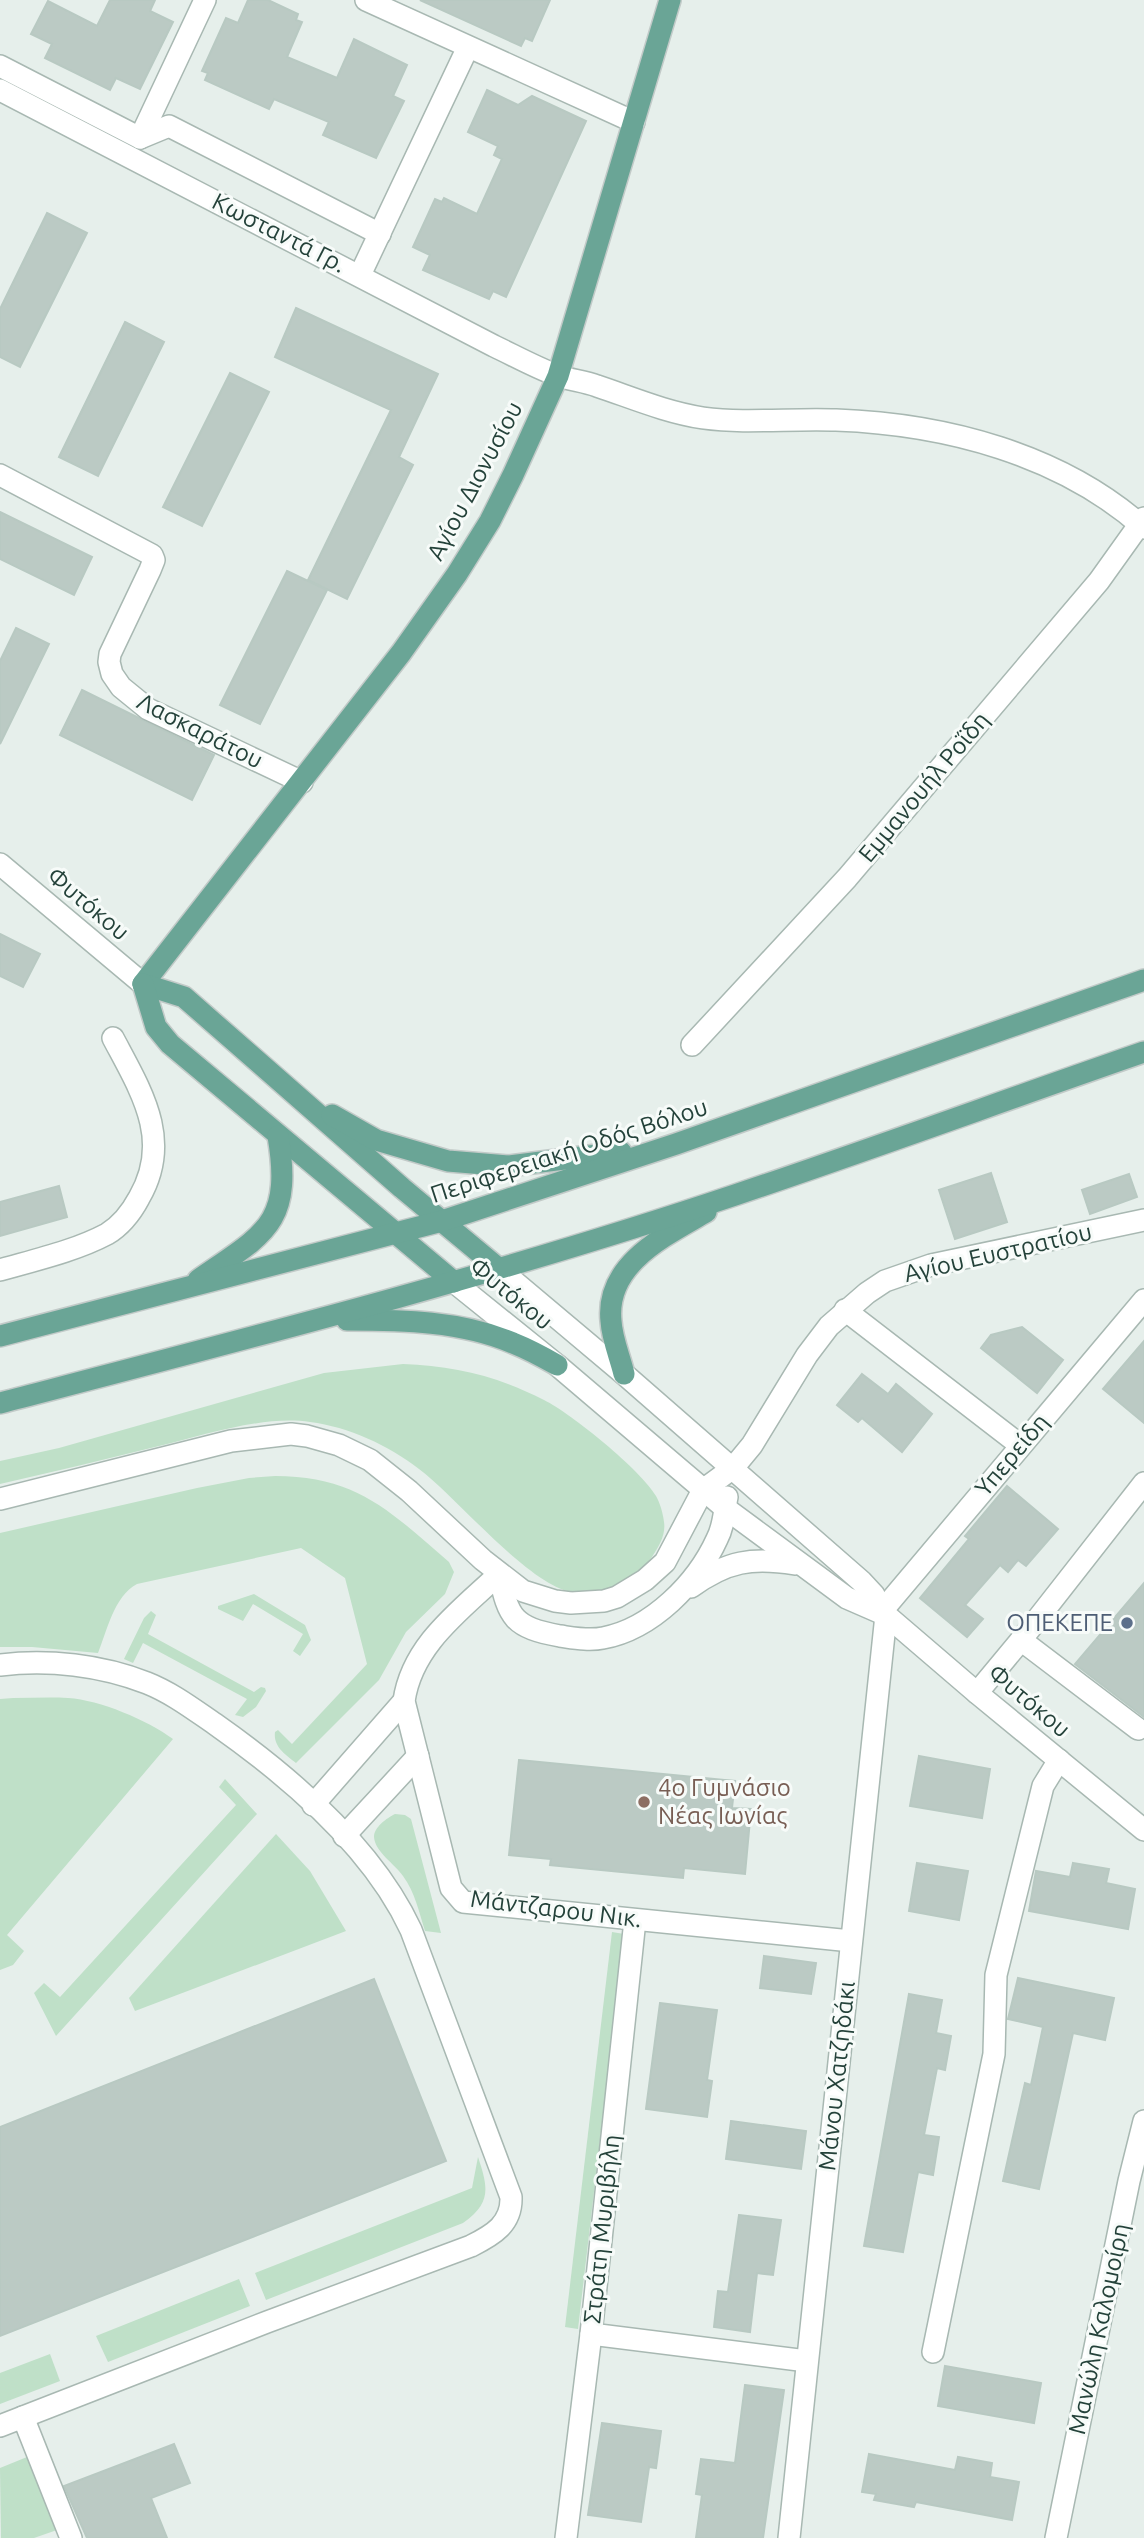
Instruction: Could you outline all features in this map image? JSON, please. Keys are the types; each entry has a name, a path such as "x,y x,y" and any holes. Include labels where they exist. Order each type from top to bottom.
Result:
{"main road":[{"name":"Αγίου Διονυσίου","path":"143,984 302,782 457,574 490,521 558,376 670,0"},
{"name":"Περιφερειακή Οδός Βόλου","path":"0,1336 442,1221 676,1144 1144,980"},
{"name":"Φυτόκου","path":"143,984 184,997 498,1268"},
{"name":"Φυτόκου","path":"143,984 156,1027 170,1044 454,1282"},
{"path":"0,1403 320,1320 454,1282 733,1196 1144,1052"},
{"path":"269,1072 321,1109 376,1140 449,1161 508,1166 676,1144"},
{"path":"187,1288 260,1237 274,1220 281,1200 283,1179 278,1136"},
{"path":"624,1374 611,1322 611,1309 620,1280 640,1254 650,1246 733,1196"},
{"path":"320,1320 411,1321 467,1329 512,1342 557,1365"}],"street":[{"path":"140,138 205,0"},
{"path":"366,0 406,8 468,47 634,122"},
{"path":"360,275 468,47"},
{"path":"0,66 140,138 169,126 380,234"},
{"name":"Κωσταντά Γρ.","path":"0,90 494,346 558,376 598,386 657,408 708,419 836,420 918,427 952,434 993,446 1064,475 1107,499 1143,524"},
{"name":"Λασκαράτου","path":"0,475 152,555 154,561 110,654 109,662 113,674 130,696 160,715 302,782"},
{"name":"Εμμανουήλ Ροΐδη","path":"692,1045 847,878 1143,524"},
{"name":"Φυτόκου","path":"0,864 143,984"},
{"path":"0,1270 67,1250 107,1233 124,1222 149,1181 154,1154 152,1118 113,1038"},
{"name":"Αγίου Ευστρατίου","path":"733,1468 752,1445 807,1355 845,1310 885,1281 930,1265 1144,1220"},
{"name":"Φυτόκου","path":"498,1268 861,1581 874,1595 884,1613"},
{"name":"Φυτόκου","path":"454,1282 557,1365 725,1508 848,1598 884,1613 1144,1830"},
{"name":"Υπερείδη","path":"884,1613 1020,1445 1144,1300"},
{"path":"845,1310 1020,1445"},
{"path":"0,1499 231,1441 261,1436 299,1435 339,1445 370,1460 409,1491 499,1574 523,1591 555,1601 588,1603 618,1597 645,1580 665,1562 703,1490 733,1468"},
{"path":"672,1601 712,1550 722,1528 733,1468"},
{"path":"977,1693 1144,1483"},
{"path":"499,1574 506,1607 515,1620 536,1630 576,1639 601,1639 619,1634 653,1615 708,1576 738,1562 762,1559 800,1564"},
{"path":"313,1805 404,1701 412,1671 426,1646 499,1574"},
{"name":"Μάνου Χατζηδάκι","path":"789,2538 884,1613"},
{"path":"1021,1640 1138,1729"},
{"path":"0,1665 42,1663 82,1667 147,1683 178,1699 243,1743 344,1836 394,1896 411,1930 511,2197 509,2218 492,2234 471,2246 0,2426"},
{"name":"Μάντζαρου Νικ.","path":"404,1701 451,1888 463,1902 851,1941"},
{"path":"344,1836 418,1756"},
{"path":"933,2352 994,2054 996,1975 1043,1786 1059,1760"},
{"name":"Στράτη Μυριβήλη","path":"566,2538 591,2334 635,1920"},
{"name":"Μανώλη Καλομοίρη","path":"1056,2538 1129,2181 1144,2121"},
{"path":"591,2334 807,2361"},
{"path":"23,2417 71,2538"}],"green space":[{"path":"403,1364 458,1370 510,1385 544,1400 588,1430 636,1472 657,1499 663,1515 664,1531 652,1557 635,1574 606,1589 578,1593 558,1587 538,1576 517,1559 407,1460 353,1433 310,1422 273,1421 234,1427 0,1484 0,1461 59,1448 324,1373"},
{"path":"275,1476 329,1482 371,1500 409,1527 449,1562 454,1572 445,1594 406,1632 379,1680 296,1763 278,1746 275,1732 278,1730 292,1744 367,1664 345,1578 301,1548 137,1584 117,1605 98,1653 0,1647 0,1533 197,1488"},
{"path":"254,1594 305,1625 311,1640 300,1656 293,1651 303,1634 253,1604 243,1621 218,1609 218,1606"},
{"path":"151,1611 156,1615 148,1634 254,1692 261,1687 265,1688 266,1691 256,1707 243,1717 235,1715 247,1699 143,1643 133,1663 124,1659 144,1618"},
{"path":"68,1698 94,1703 137,1718 173,1739 7,1935 24,1951 13,1965 0,1970 0,1699"},
{"path":"225,1779 257,1814 56,2036 34,1993 44,1983 60,1997 236,1805 219,1787"},
{"path":"395,1814 411,1819 441,1933 425,1931 411,1889 375,1842 376,1830"},
{"path":"276,1834 310,1871 346,1931 135,2011 129,1998"},
{"path":"612,1932 624,1934 578,2329 565,2327"},
{"path":"478,2157 484,2177 485,2194 479,2208 463,2223 266,2300 255,2273 472,2188"},
{"path":"239,2279 250,2306 108,2362 96,2336"},
{"path":"50,2354 60,2381 0,2404 0,2373"},
{"path":"27,2457 57,2530 34,2538 1,2538 0,2468"}],"building":[{"path":"110,0 155,0 150,11 173,22 140,89 116,78 110,90 45,58 52,44 31,34 48,1 97,26"},
{"path":"248,0 268,0 298,14 296,20 302,22 287,57 337,78 354,39 407,65 393,96 404,101 376,158 323,135 329,122 274,99 269,109 205,80 208,73 202,71 226,18 238,23"},
{"path":"420,0 550,0 532,41 525,38 521,46"},
{"path":"487,90 518,105 532,96 586,121 506,297 493,291 489,299 423,270 430,255 413,247 435,199 442,202 444,198 477,214 502,159 494,155 498,146 468,132"},
{"path":"47,213 87,233 20,367 0,357 0,309"},
{"path":"296,308 438,374 399,457 413,465 347,599 308,580 391,410 275,357"},
{"path":"125,322 164,342 98,476 59,457"},
{"path":"230,373 269,392 202,526 163,507"},
{"path":"0,512 92,557 74,595 0,559"},
{"path":"287,571 327,590 260,724 220,705"},
{"path":"16,628 49,644 0,744 0,661"},
{"path":"82,690 214,755 192,800 60,735"},
{"path":"0,934 40,954 23,987 0,976"},
{"path":"991,1173 1007,1222 955,1239 939,1190"},
{"path":"1129,1174 1137,1197 1090,1214 1082,1190"},
{"path":"59,1186 67,1217 0,1236 0,1202"},
{"path":"1022,1327 1063,1360 1037,1393 981,1348 991,1335"},
{"path":"1144,1341 1144,1423 1103,1389"},
{"path":"862,1374 888,1394 896,1384 932,1414 902,1452 862,1418 858,1422 837,1405"},
{"path":"1007,1486 1058,1529 1026,1566 1018,1560 1008,1572 1000,1565 965,1605 983,1619 967,1637 920,1598 969,1539 965,1536"},
{"name":"ΟΠΕΚΕΠΕ","path":"1144,1583 1144,1717 1075,1664"},
{"path":"919,1756 990,1769 982,1818 910,1806"},
{"path":"519,1760 735,1781 732,1808 751,1809 745,1874 684,1868 683,1878 550,1865 551,1859 509,1855"},
{"path":"917,1863 968,1871 959,1920 909,1911"},
{"path":"1073,1863 1109,1869 1106,1883 1135,1889 1128,1929 1029,1911 1036,1871 1070,1877"},
{"path":"764,1956 816,1963 811,1994 760,1988"},
{"path":"1018,1978 1114,1998 1105,2040 1073,2033 1039,2189 1003,2181 1025,2083 1031,2085 1043,2027 1008,2019"},
{"path":"374,1979 446,2161 0,2336 0,2127"},
{"path":"909,1994 942,2000 936,2033 951,2036 945,2070 937,2068 924,2135 939,2137 933,2175 918,2172 903,2252 864,2246"},
{"path":"660,2003 717,2010 707,2080 712,2081 707,2117 646,2109"},
{"path":"731,2121 806,2131 801,2169 726,2159"},
{"path":"739,2215 781,2220 773,2275 757,2273 750,2332 714,2327 718,2291 728,2292"},
{"path":"945,2366 1041,2383 1034,2423 938,2406"},
{"path":"745,2385 784,2390 763,2538 696,2538 702,2495 696,2494 701,2459 735,2463"},
{"path":"602,2423 661,2431 656,2468 649,2467 641,2522 588,2515"},
{"path":"174,2444 190,2483 151,2498 167,2538 87,2538 64,2486"},
{"path":"869,2454 955,2470 958,2457 992,2463 990,2477 1019,2482 1012,2520 916,2502 914,2507 874,2500 876,2494 862,2492"}],"place":[{"name":"ΟΠΕΚΕΠΕ","path":"1127,1623"},
{"name":"4ο Γυμνάσιο Νέας Ιωνίας","path":"644,1802"}]}
